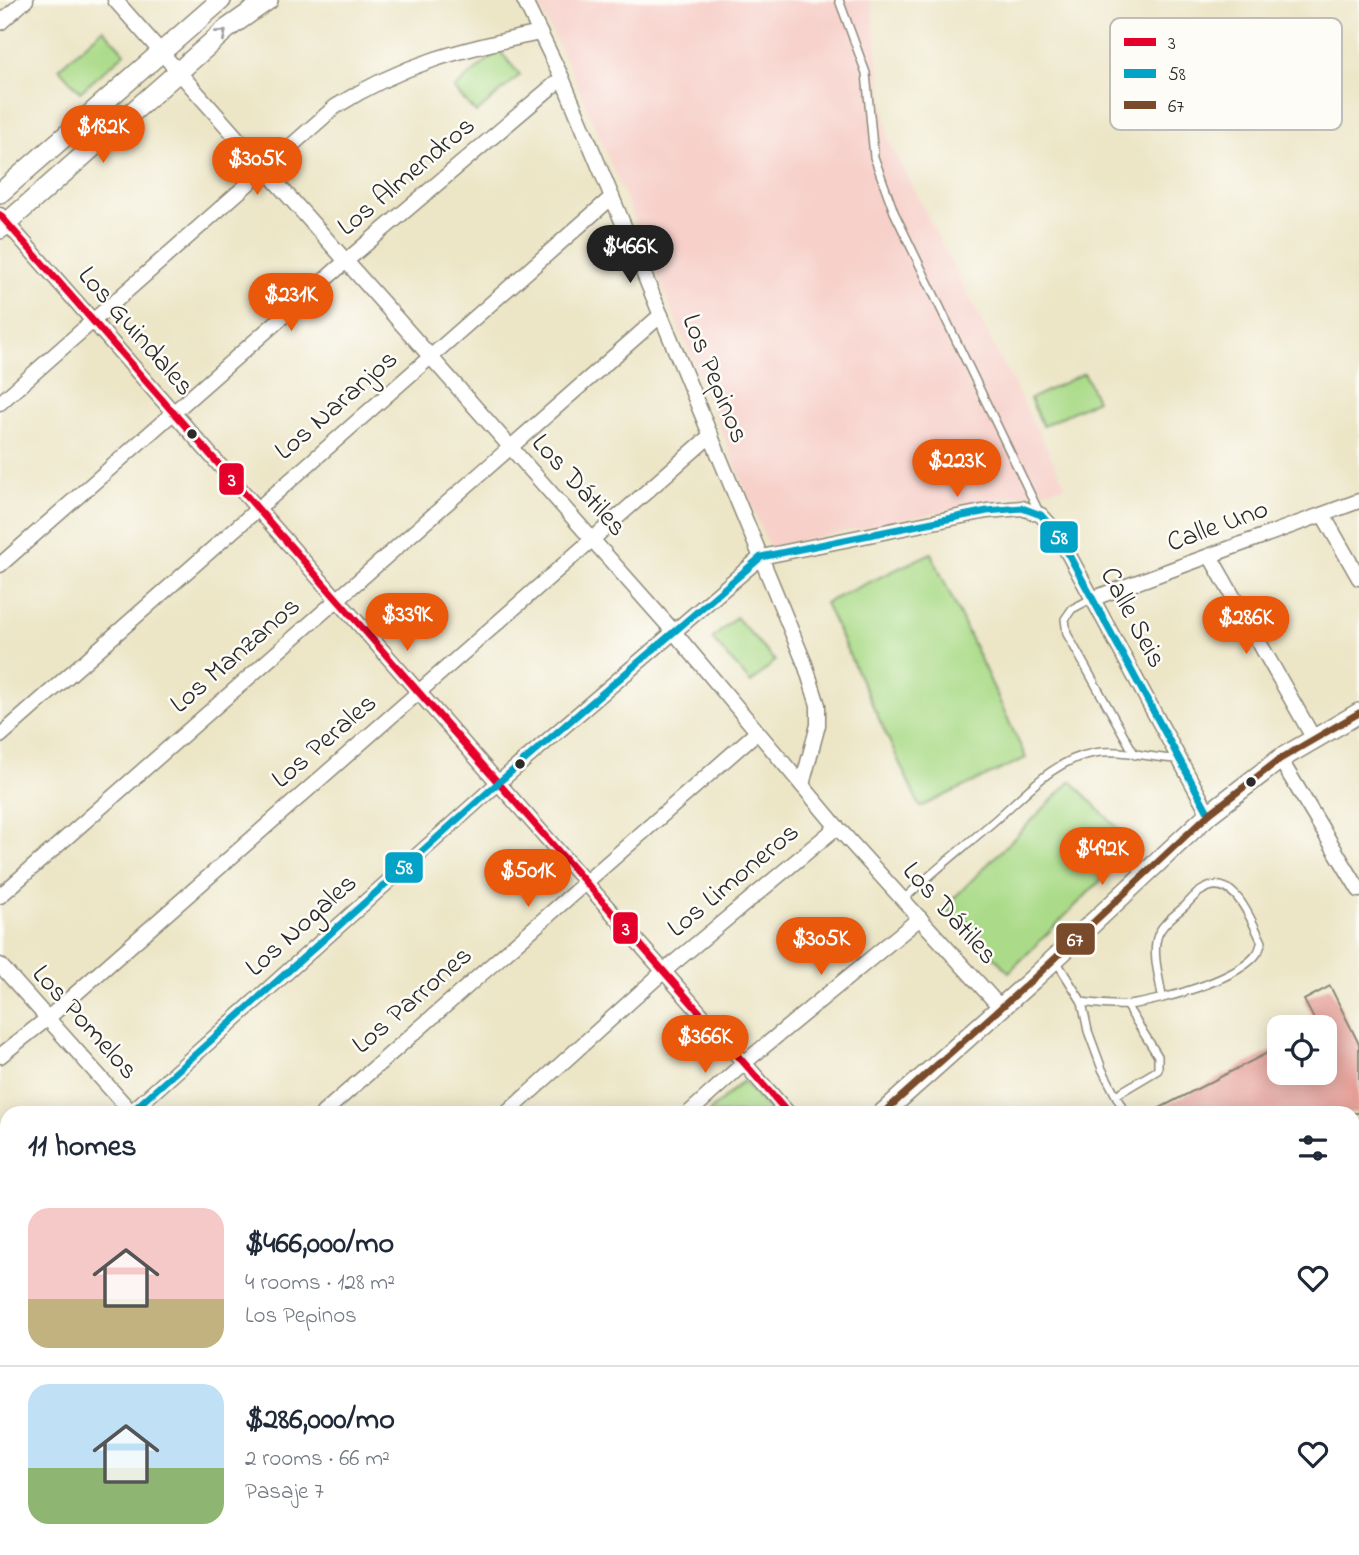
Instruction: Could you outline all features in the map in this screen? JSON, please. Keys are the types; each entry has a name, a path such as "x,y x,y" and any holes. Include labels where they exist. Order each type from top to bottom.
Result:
{"street":[{"path":"0,23 26,0"},
{"name":"Los Dátiles","path":"115,0 674,632 837,827 1000,1007"},
{"path":"0,193 221,0"},
{"path":"2,222 228,28 268,0"},
{"name":"Los Pepinos","path":"524,0 562,78 804,664 818,705 818,725 802,785"},
{"path":"0,403 335,107 382,80 434,58 540,33"},
{"name":"Los Almendros","path":"0,565 346,261 562,78"},
{"name":"Los Naranjos","path":"0,736 612,197"},
{"name":"Los Guindales","path":"2,222 93,321 782,1106"},
{"name":"Los Manzanos","path":"0,895 661,315"},
{"name":"Los Perales","path":"0,1056 48,1018 711,435"},
{"name":"Calle Uno","path":"1094,598 1359,502"},
{"path":"761,557 986,511 1022,508 1041,515"},
{"name":"Calle Seis","path":"1041,515 1057,533 1094,598 1209,814"},
{"path":"1323,515 1359,578"},
{"path":"1210,556 1314,739"},
{"name":"Los Nogales","path":"139,1106 498,783 761,557"},
{"path":"891,1106 1055,959 1209,814 1280,759 1359,713"},
{"name":"Los Parrones","path":"331,1106 757,732"},
{"path":"1280,759 1359,890"},
{"name":"Los Limoneros","path":"515,1106 664,971 837,827"},
{"path":"697,1106 744,1063 920,918"},
{"name":"Los Pomelos","path":"0,965 125,1106"}],"lane":[{"path":"839,0 866,73 874,157 894,212 1041,515"},
{"path":"1094,598 1072,609 1065,619 1067,634 1135,755"},
{"path":"904,900 928,876 1054,769 1067,762 1094,753 1119,752 1180,759"},
{"path":"1082,1002 1126,1005 1161,997 1207,985 1240,969 1258,953 1262,942 1241,899 1231,891 1217,887 1202,889 1162,927 1156,950 1161,997"},
{"path":"1055,959 1082,1002 1088,1031 1102,1069 1122,1106"},
{"path":"1116,1095 1158,1070 1159,1062 1158,1056 1126,1005"}],"shaded area":[{"path":"536,0 871,0 888,139 1066,486 769,547 624,194 572,73"}],"green space":[{"path":"103,29 125,53 80,92 59,68"},
{"path":"499,50 520,75 476,113 454,89"},
{"path":"1084,373 1097,400 1043,426 1030,399"},
{"path":"931,553 1026,758 920,807 825,603"},
{"path":"736,617 775,661 751,683 712,639"},
{"path":"1071,781 1135,846 1009,972 945,907"},
{"path":"743,1081 765,1106 716,1106"}],"building":[{"path":"1330,986 1359,1044 1359,1106 1164,1106 1267,1053 1267,1085 1337,1085 1337,1015 1312,1015 1304,1000"}],"transit line":[{"name":"3","path":"0,215 782,1106"},
{"name":"58","path":"138,1106 498,783 761,557 987,511 1022,508 1041,515 1057,533 1209,814"},
{"name":"67","path":"891,1106 1032,980 1209,814 1280,759 1359,713"}]}
